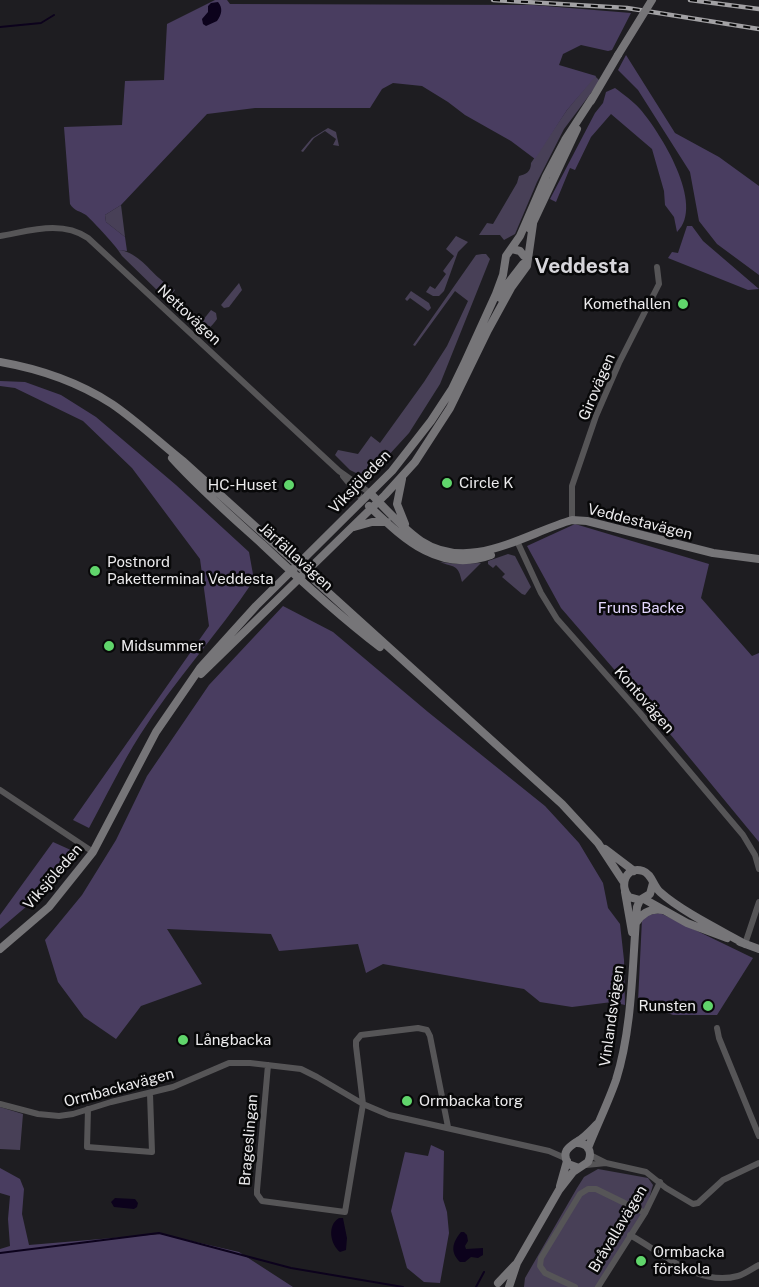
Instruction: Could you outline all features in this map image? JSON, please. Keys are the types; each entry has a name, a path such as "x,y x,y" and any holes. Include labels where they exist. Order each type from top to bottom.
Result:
{"street":[{"name":"Viksjöleden","path":"512,249 565,140 652,0"},
{"name":"Viksjöleden","path":"524,256 526,237 593,97"},
{"name":"Viksjöleden","path":"187,687 375,505 404,475 428,445 450,408 511,288 527,266 533,225"},
{"name":"Nettovägen","path":"0,236 62,227 88,238 366,496"},
{"path":"512,249 518,250 524,256 523,264 519,268 511,270 505,263 506,256 512,249"},
{"name":"Viksjöleden","path":"0,949 49,907 93,852 156,732 200,668 225,639 408,452 447,398 465,363 496,294 505,263"},
{"name":"Girovägen","path":"572,520 572,486 596,416 619,363 659,284 657,267"},
{"name":"Viksjöleden","path":"488,330 502,291 519,268"},
{"name":"Järfällavägen","path":"0,362 28,367 83,388 119,409 184,462 294,568 562,804 598,843 623,881"},
{"path":"404,475 398,504 401,516 410,532"},
{"name":"Veddestavägen","path":"366,496 421,541 438,549 463,554 481,552 517,541 572,520 587,521 713,553 759,559"},
{"name":"Veddestavägen","path":"375,505 387,522 421,550 453,560 486,557 504,550 517,541"},
{"path":"351,528 372,522 387,522"},
{"name":"Kontovägen","path":"517,541 556,619 640,713 743,835 755,855 759,869"},
{"path":"0,790 93,852"},
{"name":"Järfällavägen","path":"598,843 634,870"},
{"path":"745,944 694,915 660,892 646,873 634,870 627,874 623,881 624,892 633,899 642,899 687,923 745,944 759,949"},
{"path":"642,899 650,894 652,883"},
{"name":"Vinlandsvägen","path":"624,892 634,944"},
{"name":"Vinlandsvägen","path":"589,1152 597,1124 616,1080 627,1028 637,907 642,899"},
{"path":"745,944 759,902"},
{"path":"636,923 639,917 648,912 660,909 669,912"},
{"path":"363,1104 356,1046 358,1037 364,1034 425,1028 430,1036 448,1127"},
{"path":"717,1028 759,1136"},
{"name":"Ormbackavägen","path":"0,1104 38,1114 59,1116 173,1087 229,1063 268,1065 301,1069 363,1104 389,1115 549,1151 566,1159"},
{"name":"Brageslingan","path":"268,1065 256,1194 262,1201 345,1212 363,1104"},
{"path":"88,1109 87,1147 153,1152 150,1094"},
{"name":"Vinlandsvägen","path":"576,1143 597,1124"},
{"path":"559,1190 568,1148 576,1143 583,1144 589,1152 606,1163"},
{"name":"Ormbackavägen","path":"549,1151 568,1148"},
{"path":"488,1287 505,1286 559,1190 582,1166 589,1152"},
{"path":"566,1159 571,1166 606,1163 646,1172 666,1188 693,1204 698,1203 723,1180 759,1163"},
{"name":"Bråvallavägen","path":"598,1287 645,1213 660,1182"},
{"path":"575,1287 545,1273 540,1266 541,1258 580,1194 588,1189 596,1189 645,1213"},
{"path":"630,1235 697,1274 716,1278 738,1276 759,1265"}],"shaded area":[{"path":"218,2 221,9 220,16 217,21 206,26 202,19 208,12 208,6"},
{"path":"595,76 600,81 564,129 537,182 515,234 504,240 500,235 479,235 487,223 493,224 519,176 529,171 531,163 567,110"},
{"path":"328,128 336,132 339,146 333,145 336,139 325,131 314,138 303,152 301,151 312,138"},
{"path":"121,205 125,237 106,222 105,215"},
{"path":"456,236 468,242 458,252 444,291 439,296 433,296 426,292 430,286 435,289 446,274 443,271 454,256 446,249"},
{"path":"118,250 130,253 140,260 175,290 171,295 203,320 211,310 216,313 217,319 210,327 200,332"},
{"path":"486,254 490,259 440,384 409,433 376,469 364,477 350,470 335,455 338,450 358,454 371,436 380,443 447,346 468,301 455,291 415,346 413,345 476,255"},
{"path":"239,283 242,290 229,307 224,308 221,305"},
{"path":"411,291 429,303 431,308 428,311 410,298 407,301 405,299"},
{"path":"508,554 515,556 531,587 525,595 502,577 505,574 496,565 493,568 488,564 488,561"},
{"path":"440,562 481,563 462,582 457,569"},
{"path":"0,1107 23,1114 20,1150 0,1149"},
{"path":"598,1169 648,1178 653,1185 645,1213 598,1287 524,1287 525,1278 577,1188 584,1177"},
{"path":"115,1198 135,1199 138,1203 137,1207 134,1209 114,1207 111,1202"},
{"path":"339,1218 343,1218 347,1238 346,1250 340,1252 331,1235 333,1225"},
{"path":"461,1232 467,1235 466,1249 483,1248 483,1255 460,1262 453,1247"}],"green space":[{"path":"215,0 227,0 230,4 533,5 631,13 612,50 581,45 563,54 559,65 596,76 567,110 535,159 511,141 465,115 422,86 393,83 382,89 370,108 255,108 207,114 121,205 105,215 106,222 125,237 127,251 118,250 88,217 75,210 70,204 64,127 122,125 125,81 164,80 167,24"},
{"path":"626,55 675,133 719,157 759,186 759,275 717,244 699,221 690,172 638,90 618,70"},
{"path":"615,88 634,103 649,120 677,169 686,205 685,220 677,232 674,217 665,205 664,191 652,149 611,114 591,137 575,170 570,168 556,202 550,199 595,113 603,103 606,92"},
{"path":"687,226 692,226 703,241 759,289 748,290 668,258 672,252 678,253"},
{"path":"0,381 25,382 61,395 96,417 176,485 249,552 254,580 153,715 126,758 89,828 73,820 209,626 200,559 132,468 83,421 15,388 0,386"},
{"name":"Fruns Backe","path":"575,524 709,564 701,598 752,656 759,653 759,842 670,734 561,608 527,546"},
{"path":"283,606 333,632 545,806 579,843 603,883 608,908 620,924 625,1005 612,1002 572,1007 540,1002 524,989 383,964 366,973 358,944 279,951 271,934 167,929 202,984 141,1006 116,1039 84,1017 58,982 45,940 82,895 116,840 147,776 209,685"},
{"path":"53,842 73,851 27,906 0,929 0,915"},
{"path":"660,913 753,958 717,1015 673,1015 638,1002 642,919 648,915"},
{"path":"431,1145 444,1151 443,1199 449,1233 440,1283 424,1282 407,1268 391,1211 405,1152 428,1156"},
{"path":"0,1168 20,1179 24,1189 22,1214 29,1245 161,1234 239,1252 293,1287 0,1287 0,1249 10,1246 8,1219 10,1196 0,1193"}],"waterway":[{"path":"0,27 41,23 54,15"},
{"path":"0,1253 159,1233 291,1268 403,1287"},
{"path":"476,1287 484,1272"}],"railway":[{"path":"493,0 627,8 759,29"},
{"path":"690,0 759,9"}],"place":[{"name":"Komethallen","path":"683,304"},
{"name":"Circle K","path":"447,483"},
{"name":"HC-Huset","path":"289,485"},
{"name":"Postnord Paketterminal Veddesta","path":"95,571"},
{"name":"Midsummer","path":"109,646"},
{"name":"Runsten","path":"708,1006"},
{"name":"Långbacka","path":"183,1040"},
{"name":"Ormbacka torg","path":"407,1101"},
{"name":"Ormbacka förskola","path":"641,1261"}],"district":[{"name":"Veddesta","path":"582,267"}]}
